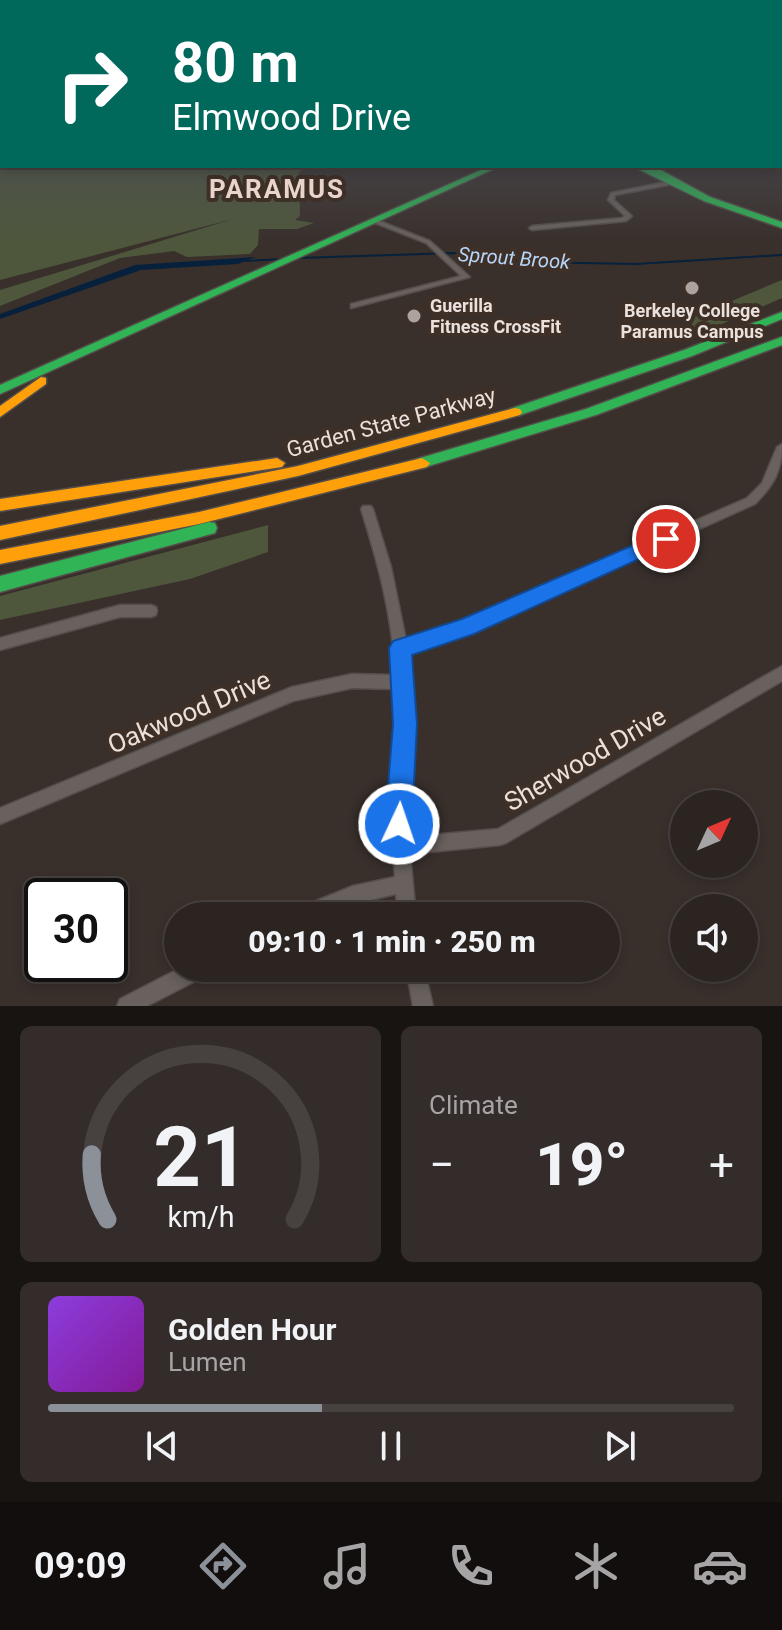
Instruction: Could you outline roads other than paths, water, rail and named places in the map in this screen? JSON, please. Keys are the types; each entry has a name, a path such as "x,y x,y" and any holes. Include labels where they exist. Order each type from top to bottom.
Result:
{"main road":[{"path":"0,390 120,331 477,168"},
{"path":"282,258 375,221 492,168"},
{"path":"653,168 707,199 782,225"},
{"name":"Garden State Parkway","path":"0,533 240,484 446,431 611,380 782,315"},
{"path":"0,380 120,331"},
{"path":"0,413 52,373 120,331"},
{"name":"Garden State Parkway","path":"0,557 190,520 401,469 585,414 782,341"},
{"path":"0,505 262,465 446,431"},
{"path":"0,584 307,502 401,469"}],"street":[{"path":"532,228 624,220 629,216 611,200 613,194 676,182"},
{"path":"354,306 464,280 466,275 422,239 375,221"},
{"path":"401,648 467,627 751,501 767,485 782,447"},
{"path":"367,509 385,567 401,648 404,682 400,846 405,902"},
{"path":"0,644 120,611 151,611"},
{"name":"Sherwood Drive","path":"400,846 500,837 782,673"},
{"name":"Oakwood Drive","path":"0,816 292,694 352,681 404,682"},
{"path":"335,902 402,884"},
{"path":"127,1006 173,982"},
{"path":"418,982 423,1006"}],"water":[{"path":"256,257 238,264 141,270 0,319 0,314 135,265"}],"waterway":[{"name":"Sprout Brook","path":"298,258 454,253 527,262 636,264 782,255"},
{"name":"Sprout Brook","path":"246,261 282,259"}],"place":[{"name":"Berkeley College Paramus Campus","path":"692,288"},
{"name":"Guerilla Fitness CrossFit","path":"414,316"}],"district":[{"name":"PARAMUS","path":"277,189"}]}
